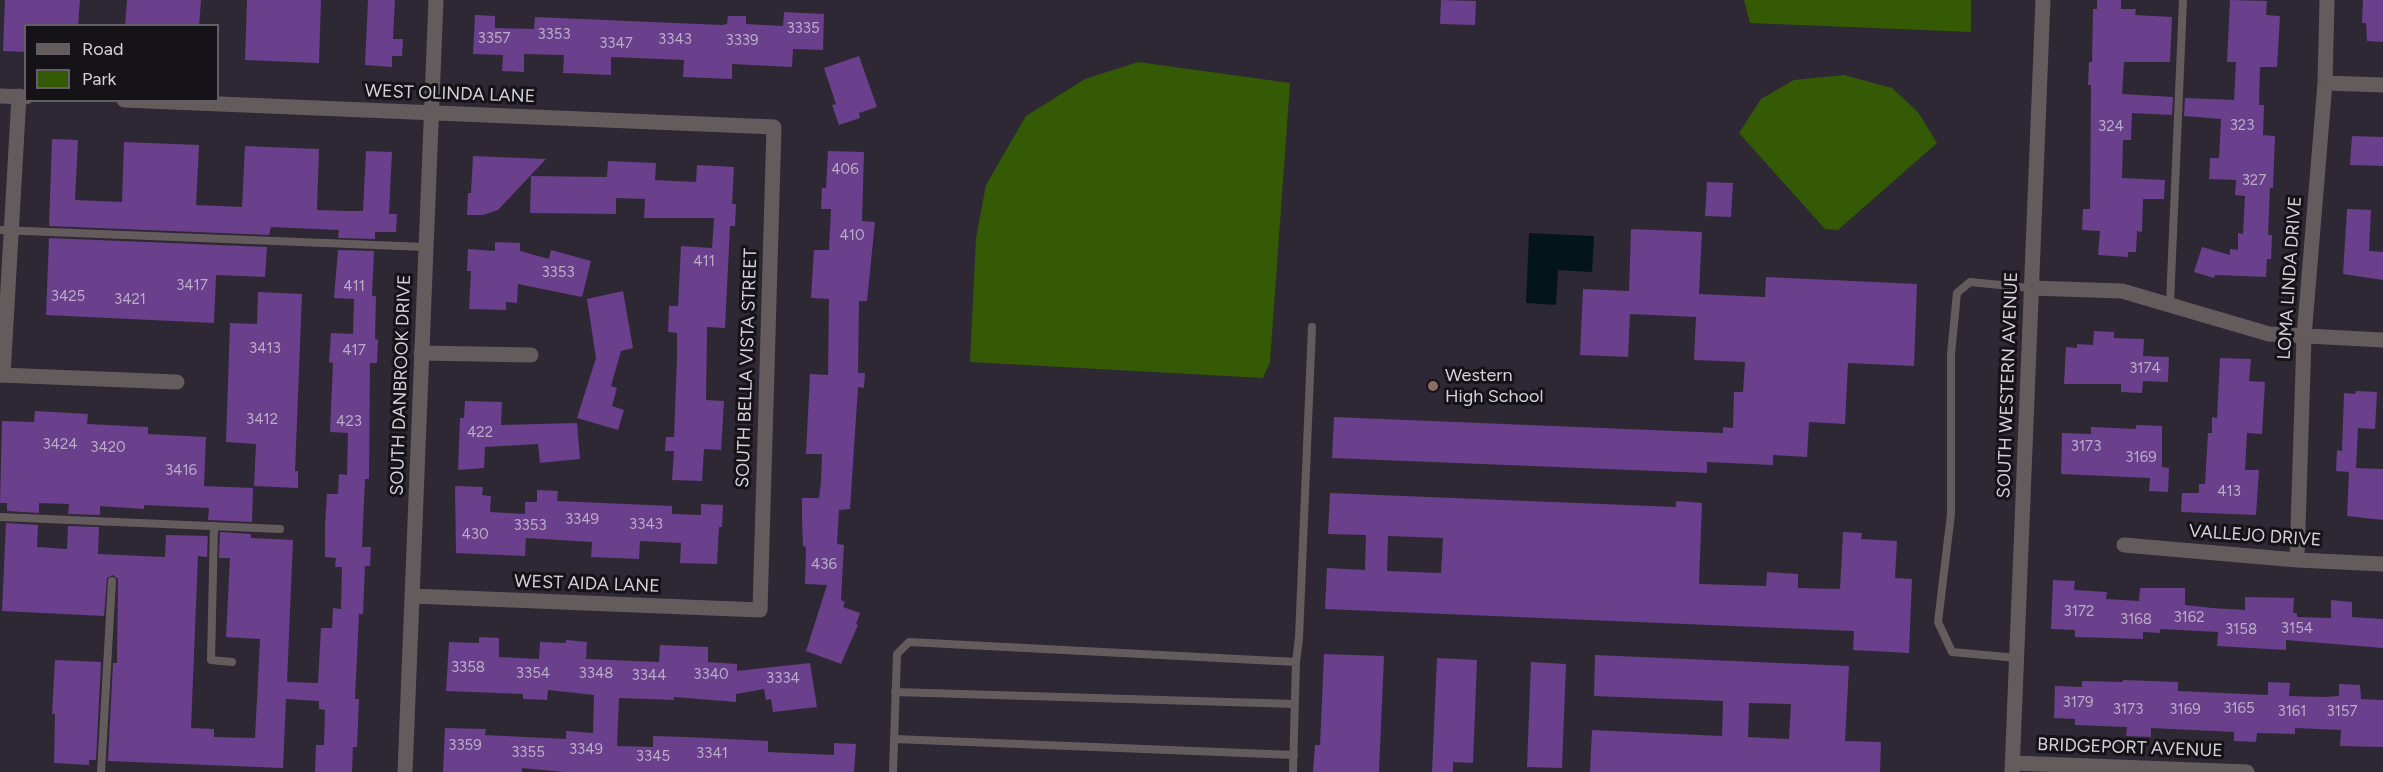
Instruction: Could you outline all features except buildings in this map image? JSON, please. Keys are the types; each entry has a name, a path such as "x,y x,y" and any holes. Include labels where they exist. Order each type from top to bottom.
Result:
{"street":[{"name":"SOUTH DANBROOK DRIVE","path":"405,772 435,0"},
{"name":"SOUTH WESTERN AVENUE","path":"2012,768 2043,0"},
{"name":"LOMA LINDA DRIVE","path":"2297,560 2304,337 2325,83 2327,0"},
{"path":"2325,83 2383,84"},
{"path":"0,96 22,96 6,230 2,375 177,382"},
{"name":"WEST OLINDA LANE","path":"171,102 774,127"},
{"name":"SOUTH BELLA VISTA STREET","path":"760,610 774,127"},
{"path":"2031,288 2122,291 2170,303 2269,334 2383,340"},
{"path":"422,353 531,355"},
{"name":"VALLEJO DRIVE","path":"2124,545 2297,560 2383,564"},
{"name":"WEST AIDA LANE","path":"412,596 760,610"},
{"name":"BRIDGEPORT AVENUE","path":"2012,768 2247,772"}],"lane":[{"path":"2170,303 2183,0"},
{"path":"6,230 426,247"},
{"path":"2017,658 1952,652 1938,622 1951,514 1951,354 1957,293 1970,282 2031,288"},
{"path":"1293,772 1312,327"},
{"path":"0,517 280,529"},
{"path":"214,526 211,660 232,662"},
{"path":"101,772 112,580"},
{"path":"893,772 897,654 909,642 1296,662"},
{"path":"895,692 1296,704"},
{"path":"894,739 1294,755"}],"green space":[{"path":"1744,0 1971,0 1971,32 1750,23"},
{"path":"1138,62 1290,83 1270,362 1263,378 970,362 976,238 986,185 1026,116 1085,79"},
{"path":"1844,75 1892,88 1918,112 1937,143 1838,230 1825,229 1739,133 1761,99 1794,80"}],"shaded area":[{"path":"1529,233 1594,236 1592,272 1558,270 1556,305 1526,303"}],"place":[{"name":"Western High School","path":"1433,386"}]}
